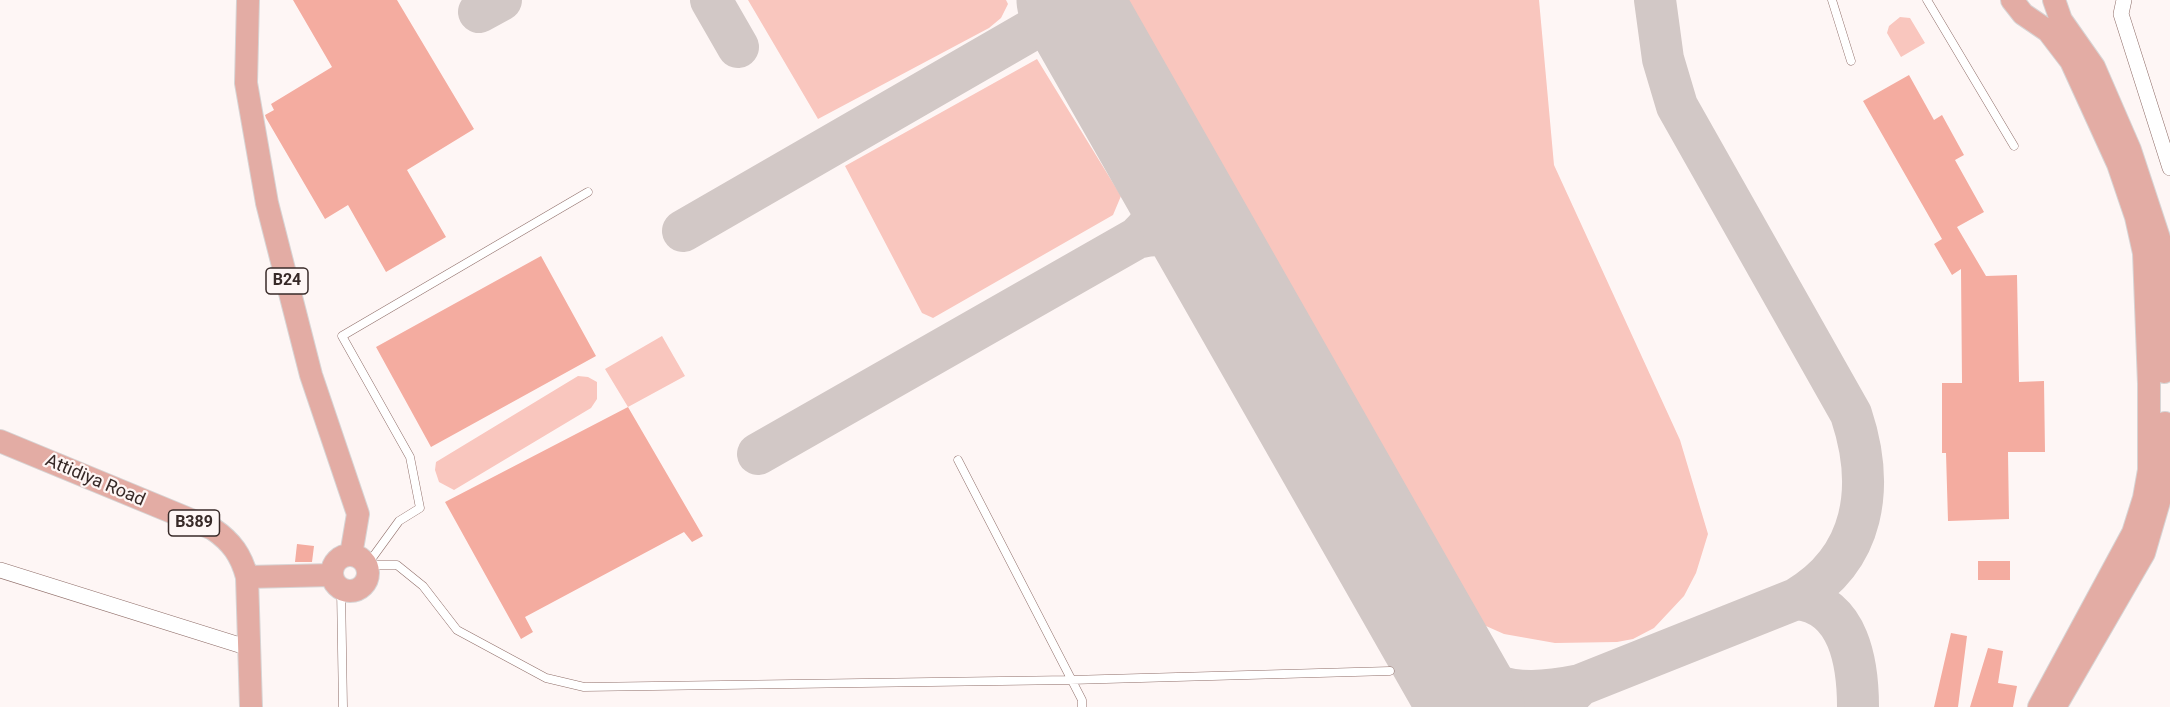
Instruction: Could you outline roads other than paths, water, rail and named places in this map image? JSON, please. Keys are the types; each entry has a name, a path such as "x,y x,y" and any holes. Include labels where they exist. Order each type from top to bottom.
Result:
{"main road":[{"name":"B24","path":"247,577 337,582 354,591 365,584 368,578 359,560 358,514 311,375 267,203 246,83 248,0"},
{"path":"2012,0 2023,14 2048,31 2071,61 2118,164 2136,217 2144,253 2150,384 2149,470 2133,533 2039,707"},
{"path":"2055,707 2144,554 2165,482 2162,247 2130,150 2094,67 2061,20 2061,3"},
{"name":"Attidiya Road","path":"0,441 213,529 229,540 242,558 247,577 251,707"},
{"path":"337,582 334,564 339,559 359,560"}],"street":[{"path":"2124,0 2121,14 2170,168"},
{"path":"0,570 249,648"}],"lane":[{"path":"1832,0 1851,61"},
{"path":"1927,0 2014,146"},
{"path":"359,560 399,521 420,508 411,457 342,336 588,192"},
{"path":"958,460 1082,700 1082,707"},
{"path":"359,560 397,565 423,586 457,630 546,678 584,687 1070,680 1390,672"},
{"path":"337,582 343,707"}]}
